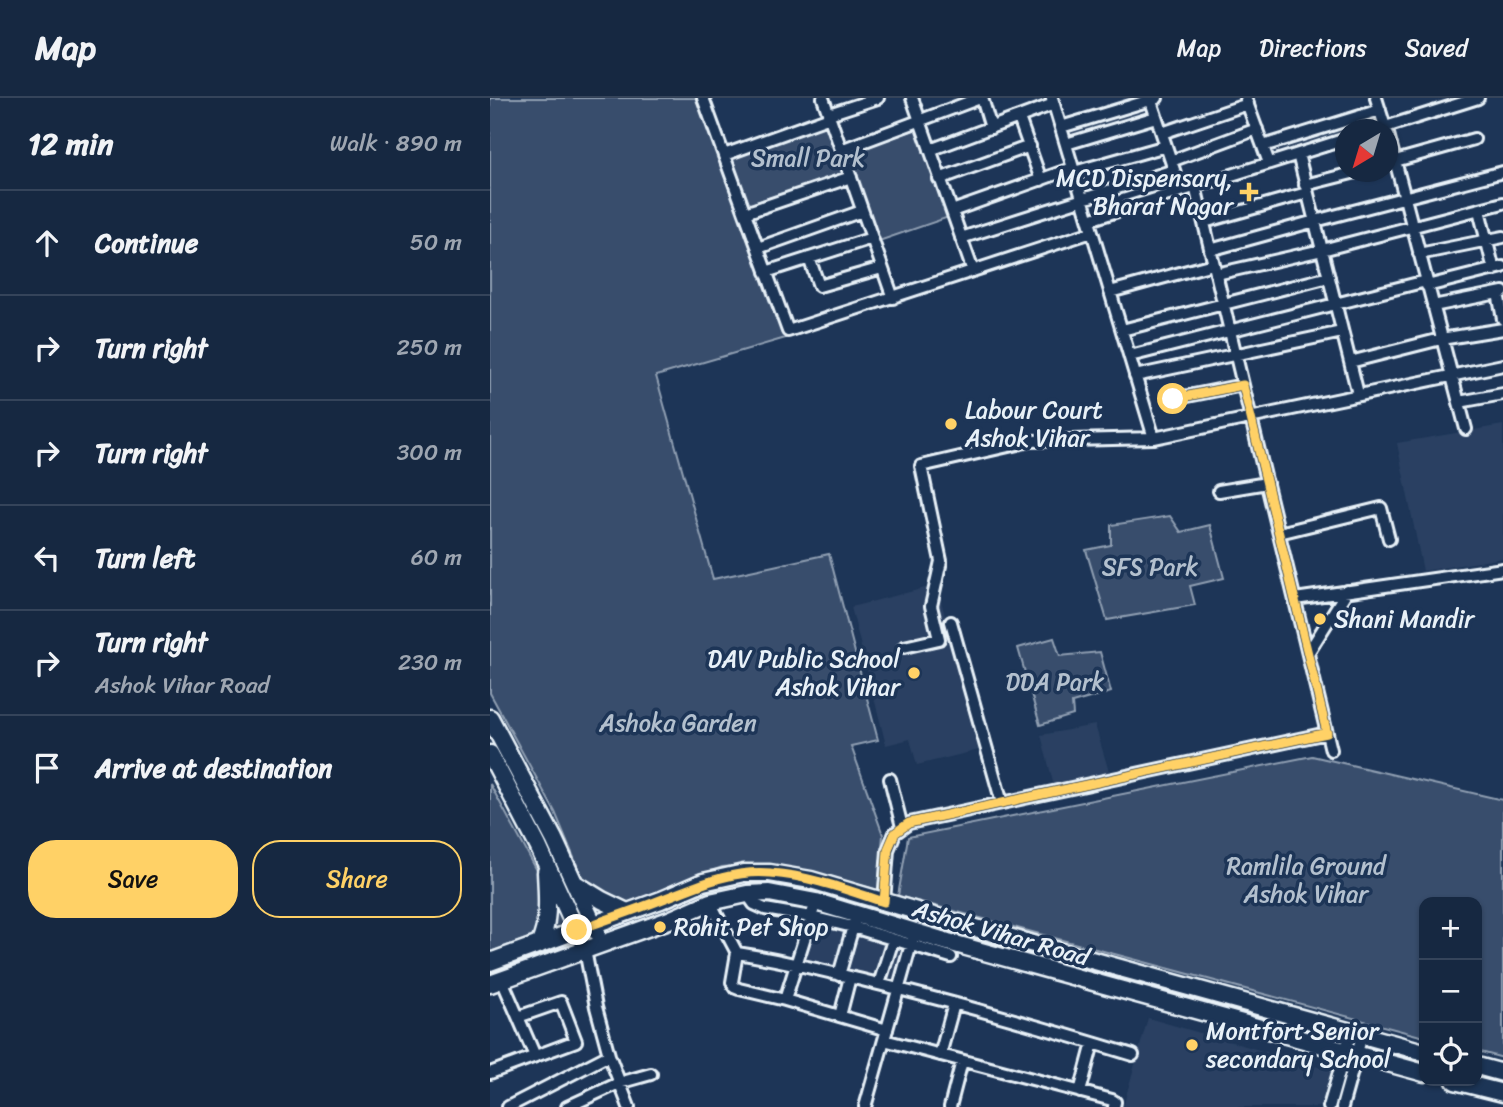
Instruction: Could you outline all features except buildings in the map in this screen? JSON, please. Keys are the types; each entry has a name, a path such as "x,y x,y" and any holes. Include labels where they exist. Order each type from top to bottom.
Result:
{"main road":[{"path":"490,718 554,839 603,943"},
{"path":"490,754 545,861 585,950"},
{"path":"539,945 545,928 547,901 545,861"},
{"name":"Ashok Vihar Road","path":"490,962 703,883 744,873 770,873 811,880 967,926 1419,1051"},
{"path":"575,883 628,912"},
{"name":"Ashok Vihar Road","path":"496,982 710,902 747,894 769,894 913,939 1419,1072"},
{"path":"1482,1067 1503,1073"},
{"path":"1475,1086 1503,1093"}],"street":[{"path":"703,98 788,331 1092,232"},
{"path":"823,98 892,298"},
{"path":"724,155 878,98"},
{"path":"912,98 973,271"},
{"path":"841,150 981,98 991,128"},
{"path":"1376,98 1382,119"},
{"path":"1060,127 1153,99 1156,117 1181,191"},
{"path":"1398,125 1474,99"},
{"path":"930,150 1019,118 1053,100 1154,438"},
{"path":"1162,133 1247,101 1269,163"},
{"path":"1263,146 1380,110"},
{"path":"1066,144 1156,117"},
{"path":"1019,118 1041,180"},
{"path":"961,238 1173,166 1257,129"},
{"path":"1398,160 1474,139"},
{"path":"1088,220 1335,142"},
{"path":"939,178 1030,146"},
{"path":"952,211 1041,180 1166,146"},
{"path":"1298,154 1358,394"},
{"path":"1210,250 1503,172"},
{"path":"745,213 851,177"},
{"path":"1204,222 1335,179"},
{"path":"1398,181 1466,429"},
{"path":"1195,186 1331,750"},
{"path":"1110,292 1215,269 1322,250 1503,203"},
{"path":"1130,356 1427,283 1499,269 1486,240 1479,209"},
{"path":"758,247 862,211"},
{"path":"1419,254 1503,237"},
{"path":"766,272 872,238"},
{"path":"809,258 820,286 882,268"},
{"path":"1122,330 1329,277"},
{"path":"1433,306 1500,292 1503,319"},
{"path":"1350,362 1441,339 1503,329"},
{"path":"1135,376 1342,332"},
{"path":"904,647 939,639 932,606 941,561 922,466 1030,441 1154,438 1503,365"},
{"path":"1173,399 1243,385"},
{"path":"1459,402 1503,394"},
{"path":"1219,491 1267,483"},
{"path":"1279,533 1381,508 1389,539"},
{"path":"1295,599 1503,569"},
{"path":"1308,653 1347,592"},
{"path":"951,622 1002,803"},
{"path":"884,902 888,849 895,833 909,823 1327,733"},
{"path":"890,779 902,828"},
{"path":"710,902 737,953 732,982 739,989 840,1016 940,1055 1112,1100 1115,1102 1114,1107"},
{"path":"785,1000 814,909"},
{"path":"840,1016 854,921 893,940 913,939 951,957"},
{"path":"865,1107 913,939"},
{"path":"879,984 893,940"},
{"path":"585,950 596,1007 629,1107"},
{"path":"737,953 879,984 1133,1055"},
{"path":"496,982 518,1017 535,1056"},
{"path":"490,1073 576,1041 561,1002 518,1017"},
{"path":"940,1055 954,1004"},
{"path":"1342,1107 1356,1033"},
{"path":"1080,1092 1093,1043"},
{"path":"1329,1107 1351,1053"},
{"path":"508,1107 610,1055"},
{"path":"950,1107 962,1061"},
{"path":"566,1107 620,1083 651,1074"}],"shaded area":[{"path":"1503,425 1503,558 1423,571 1397,443"},
{"name":"DAV Public School Ashok Vihar","path":"937,585 979,750 917,765 910,739 886,745 851,607"},
{"path":"1095,725 1110,775 1054,786 1041,735"},
{"path":"807,905 908,937 894,986 791,956"},
{"name":"Montfort Senior secondary School","path":"1148,1018 1339,1073 1329,1107 1123,1107"}],"green space":[{"name":"Ashoka Garden","path":"490,98 698,98 789,337 656,376 713,579 829,554 878,740 851,746 883,835 878,890 810,871 762,864 722,867 598,916 555,812 490,693"},
{"name":"Small Park","path":"827,124 845,174 747,205 729,158"},
{"path":"917,129 949,217 879,241 848,153"},
{"name":"SFS Park","path":"1170,516 1181,532 1210,525 1224,578 1190,586 1195,605 1107,620 1086,550 1111,545 1111,525"},
{"name":"DDA Park","path":"1054,638 1060,656 1100,652 1111,692 1072,703 1073,715 1040,725 1018,648"},
{"name":"Ramlila Ground Ashok Vihar","path":"1312,756 1503,800 1503,1058 1482,1052 1482,897 1419,897 1419,1036 898,896 908,837"},
{"path":"490,784 566,924 490,952"}],"place":[{"name":"MCD Dispensary, Bharat Nagar","path":"1249,192"},
{"name":"Labour Court Ashok Vihar","path":"951,424"},
{"name":"Shani Mandir","path":"1320,619"},
{"name":"DAV Public School Ashok Vihar","path":"914,673"},
{"name":"Rohit Pet Shop","path":"660,927"},
{"name":"Montfort Senior secondary School","path":"1192,1045"}],"route":[{"path":"577,930 703,883 744,873 770,873 811,880 884,902 888,849 895,833 909,823 1327,733 1243,385 1173,399"}]}
